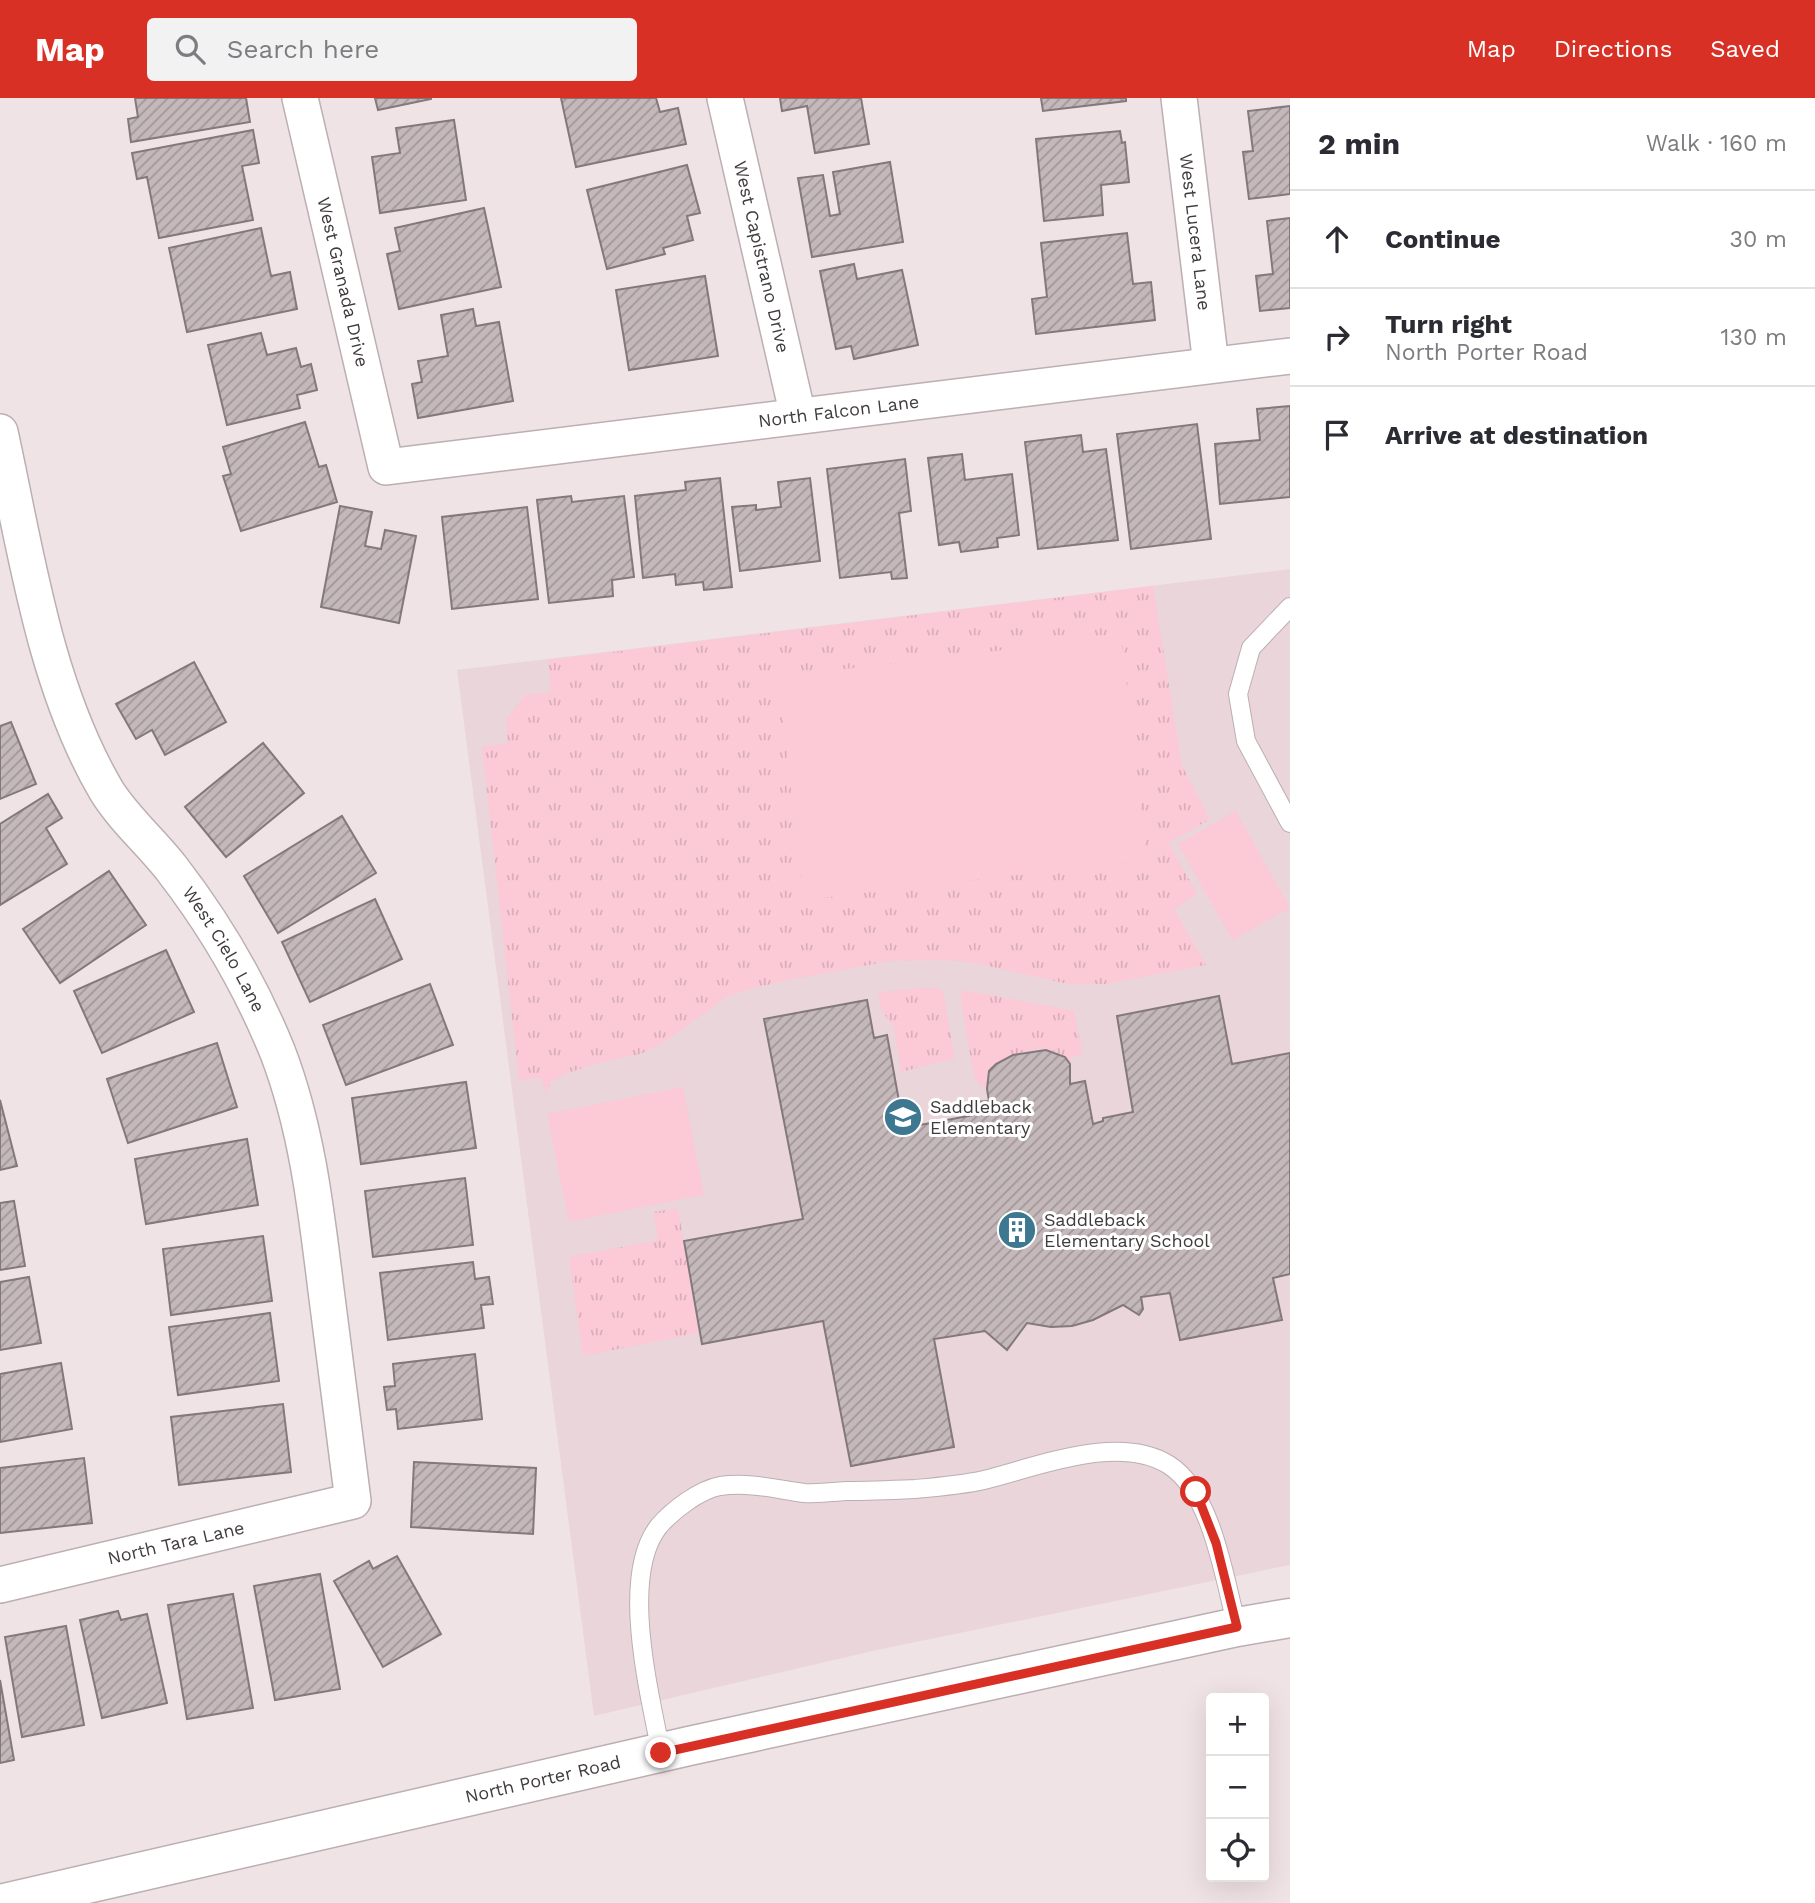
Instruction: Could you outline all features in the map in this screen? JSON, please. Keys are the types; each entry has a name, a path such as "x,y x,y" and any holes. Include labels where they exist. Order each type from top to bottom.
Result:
{"street":[{"name":"West Granada Drive","path":"300,98 386,467"},
{"name":"West Capistrano Drive","path":"725,98 798,416"},
{"name":"West Lucera Lane","path":"1180,98 1211,365"},
{"name":"North Falcon Lane","path":"386,467 1290,356"},
{"name":"West Cielo Lane","path":"0,432 43,625 70,717 107,792 171,867 214,926 251,991 278,1055 300,1121 314,1190 353,1501"},
{"name":"North Tara Lane","path":"0,1585 353,1501"},
{"name":"North Porter Road","path":"4,1903 661,1753 1237,1627 1290,1618"}],"lane":[{"path":"1290,607 1251,648 1238,694 1246,741 1290,823"},
{"path":"661,1753 646,1670 638,1588 645,1553 658,1527 681,1504 718,1487 755,1484 807,1493 916,1489 980,1481 1079,1455 1130,1451 1169,1465 1196,1492 1216,1543 1237,1627"}],"shaded area":[{"name":"Saddleback Elementary","path":"1290,569 1290,1565 877,1650 594,1716 457,670"}],"green space":[{"path":"1153,586 1182,766 1210,819 1169,843 1197,894 1174,909 1206,965 1105,984 1068,984 970,962 890,961 793,979 727,997 660,1045 640,1054 594,1064 565,1074 551,1082 546,1093 541,1078 519,1080 482,747 508,743 506,719 525,695 551,692 548,660"},
{"path":"1121,636 1147,860 804,900 778,677"},
{"path":"1236,811 1290,908 1232,940 1178,844"},
{"path":"940,988 943,992 955,1058 901,1072 894,1027 882,1011 878,992"},
{"path":"964,990 1074,1011 1083,1055 1071,1056 1070,1064 1053,1051 1042,1049 1018,1053 989,1071 987,1089 974,1077 960,995"},
{"path":"683,1087 704,1195 569,1222 547,1114"},
{"path":"678,1208 699,1333 583,1356 569,1257 658,1240 653,1212"}],"building":[{"path":"135,98 246,98 250,122 131,142 128,119 138,117"},
{"path":"375,98 431,98 431,99 378,110"},
{"path":"561,98 656,98 660,112 678,108 686,144 576,167"},
{"path":"780,98 861,98 869,144 815,153 807,106 782,111"},
{"path":"1041,98 1126,98 1126,101 1043,111"},
{"path":"1290,106 1290,194 1249,199 1243,152 1253,151 1248,111"},
{"path":"454,120 466,200 380,213 372,157 400,153 396,128"},
{"path":"253,130 259,163 242,166 253,220 159,238 147,177 137,179 132,153"},
{"path":"1120,131 1122,143 1125,142 1129,182 1101,185 1103,215 1044,221 1036,139"},
{"path":"890,162 903,242 812,257 798,178 823,175 830,216 840,214 833,172"},
{"path":"687,165 700,213 687,216 693,240 663,248 665,254 607,269 587,190"},
{"path":"484,208 501,287 399,309 387,254 400,251 395,228"},
{"path":"1290,218 1290,308 1260,311 1256,276 1273,274 1267,221"},
{"path":"261,228 271,276 290,272 297,309 187,332 169,248"},
{"path":"1127,233 1133,284 1151,282 1155,320 1036,334 1032,299 1047,297 1041,243"},
{"path":"854,264 857,279 902,270 918,345 854,359 851,346 836,349 820,271"},
{"path":"705,276 718,356 629,370 616,290"},
{"path":"473,309 476,326 499,322 513,401 418,418 412,384 422,382 418,361 448,356 441,315"},
{"path":"261,333 267,355 296,348 301,367 311,364 317,390 297,395 300,408 227,425 208,345"},
{"path":"1290,406 1290,497 1220,504 1215,444 1260,440 1257,409"},
{"path":"305,422 319,467 326,465 337,502 241,531 223,476 231,474 223,447"},
{"path":"1197,424 1211,539 1131,549 1117,434"},
{"path":"1081,435 1083,452 1106,449 1118,540 1038,549 1025,442"},
{"path":"962,454 965,480 1012,474 1019,535 997,538 998,547 961,552 959,542 939,545 928,458"},
{"path":"905,459 911,511 899,513 907,578 892,579 891,572 840,578 827,469"},
{"path":"720,478 732,587 704,590 703,582 676,585 675,574 643,578 635,496 686,490 685,482"},
{"path":"810,478 820,561 740,571 732,507 756,505 756,510 781,507 778,482"},
{"path":"571,496 572,502 624,496 634,577 612,580 613,596 549,603 537,500"},
{"path":"340,506 372,512 365,546 381,549 385,530 416,536 399,623 321,607"},
{"path":"527,507 538,599 452,609 442,517"},
{"path":"194,662 226,722 165,755 152,730 136,739 116,704"},
{"path":"11,722 36,784 0,799 0,726"},
{"path":"263,743 304,793 226,857 185,807"},
{"path":"48,794 62,818 46,828 67,864 0,905 0,824"},
{"path":"342,816 376,873 278,933 244,876"},
{"path":"109,871 146,925 60,983 23,929"},
{"path":"375,899 402,959 310,1002 282,942"},
{"path":"166,950 194,1012 102,1053 74,991"},
{"path":"430,984 453,1045 346,1085 323,1025"},
{"name":"Saddleback Elementary School","path":"1219,996 1232,1064 1290,1053 1290,1274 1273,1278 1282,1320 1180,1340 1170,1293 1141,1297 1143,1309 1139,1315 1123,1305 1093,1320 1072,1326 1051,1327 1027,1323 1007,1350 985,1331 934,1339 954,1447 851,1466 823,1321 702,1344 684,1241 803,1219 764,1019 867,1000 874,1038 887,1035 901,1112 889,1114 893,1130 979,1114 976,1102 989,1101 989,1071 996,1064 1013,1055 1046,1050 1065,1057 1070,1064 1070,1084 1085,1081 1093,1124 1103,1121 1103,1118 1133,1112 1117,1016"},
{"path":"217,1043 237,1107 128,1143 107,1079"},
{"path":"466,1082 476,1148 361,1164 352,1098"},
{"path":"0,1100 17,1166 0,1170"},
{"path":"247,1139 258,1205 146,1224 135,1159"},
{"path":"465,1178 473,1245 373,1257 365,1191"},
{"path":"14,1201 25,1266 0,1270 0,1203"},
{"path":"263,1236 272,1301 171,1315 163,1249"},
{"path":"473,1262 475,1279 489,1277 493,1304 481,1305 484,1328 388,1340 380,1273"},
{"path":"29,1277 41,1343 0,1350 0,1282"},
{"path":"270,1313 279,1381 178,1395 169,1327"},
{"path":"475,1354 482,1419 398,1429 396,1409 387,1410 384,1387 395,1386 393,1364"},
{"path":"61,1363 72,1429 0,1442 0,1374"},
{"path":"283,1404 291,1472 179,1485 171,1417"},
{"path":"84,1458 92,1523 0,1533 0,1468"},
{"path":"414,1462 536,1468 533,1534 411,1527"},
{"path":"397,1556 441,1634 383,1667 334,1581 369,1561 373,1569"},
{"path":"320,1574 340,1689 275,1700 254,1586"},
{"path":"233,1594 253,1708 187,1719 168,1605"},
{"path":"118,1611 121,1620 147,1614 167,1703 102,1718 80,1620"},
{"path":"66,1626 84,1725 22,1737 5,1637"},
{"path":"0,1680 14,1760 0,1763"}],"place":[{"name":"Saddleback Elementary","path":"903,1117"},
{"name":"Saddleback Elementary School","path":"1017,1230"}],"route":[{"path":"661,1753 1237,1627 1216,1543 1196,1492"}]}
